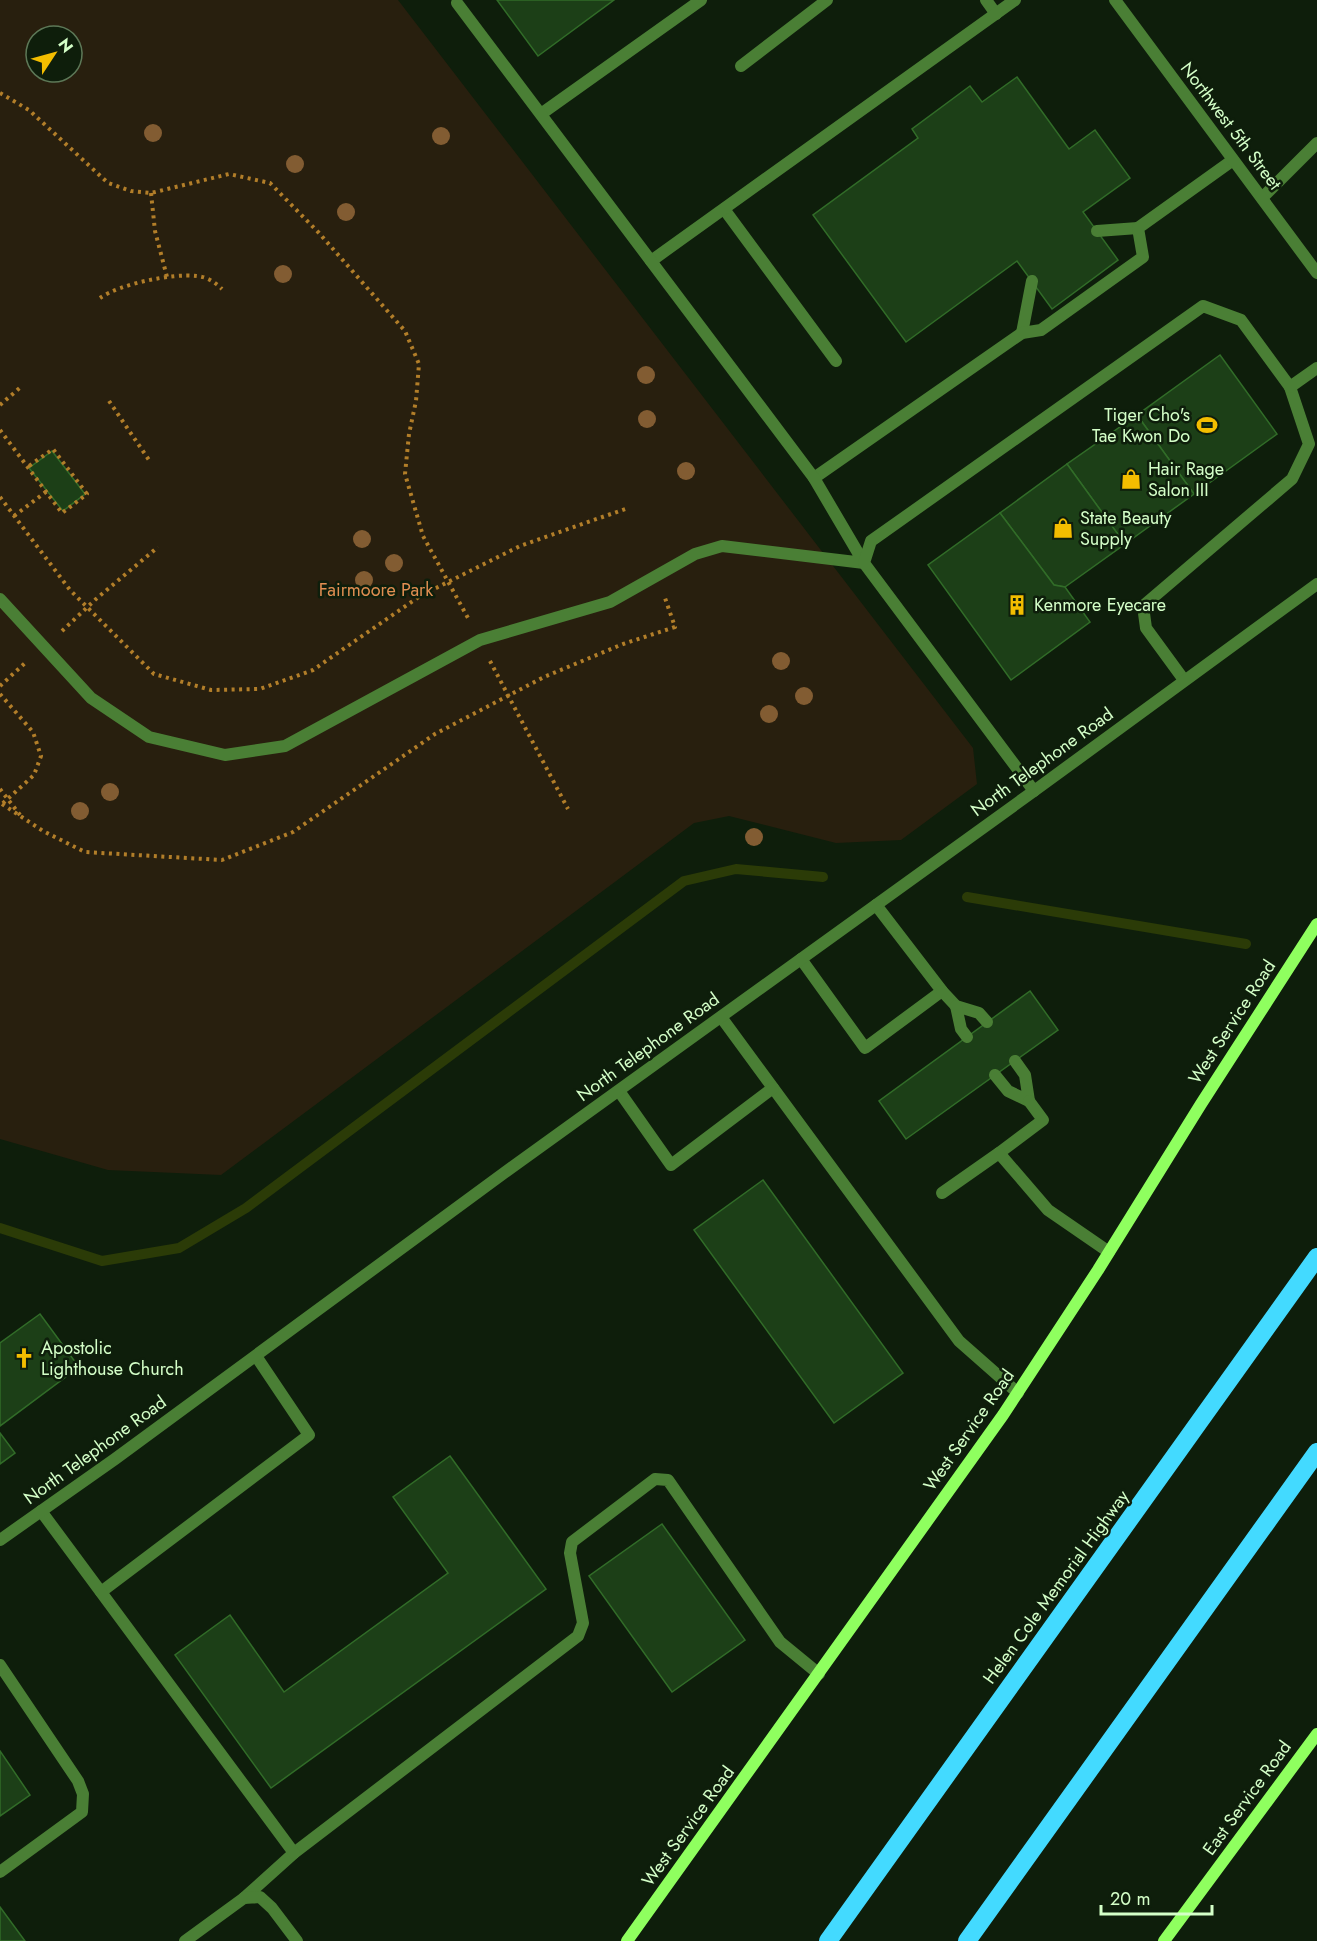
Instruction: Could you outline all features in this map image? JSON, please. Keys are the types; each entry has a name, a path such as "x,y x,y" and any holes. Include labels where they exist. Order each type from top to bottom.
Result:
{"highway":[{"name":"Helen Cole Memorial Highway","path":"828,1941 1317,1257"},
{"path":"967,1941 1317,1452"}],"main road":[{"name":"West Service Road","path":"627,1941 1018,1393 1317,924"},
{"name":"East Service Road","path":"1164,1941 1317,1734"}],"street":[{"path":"541,114 701,0"},
{"path":"741,66 827,0"},
{"path":"986,0 996,14"},
{"path":"651,261 1015,0"},
{"name":"Northwest 5th Street","path":"1115,0 1316,270"},
{"path":"457,3 814,478 864,563 1034,791"},
{"path":"1262,198 1317,143"},
{"path":"1097,231 1138,228 1233,160"},
{"path":"724,209 836,361"},
{"path":"814,478 1022,333 1041,330 1143,257 1138,228"},
{"path":"1022,333 1032,281"},
{"path":"864,563 871,541 1203,306 1241,320 1290,387 1309,444 1292,479 1143,606 1146,628 1184,680"},
{"path":"1290,387 1317,368"},
{"path":"0,599 91,698 148,736 225,755 285,746 480,640 610,602 695,554 722,546 864,563"},
{"name":"North Telephone Road","path":"0,1540 1317,584"},
{"path":"876,905 956,1006 979,1013 987,1022"},
{"path":"801,959 865,1048 942,991"},
{"path":"956,1006 961,1029 967,1037"},
{"path":"721,1017 959,1341 1018,1393"},
{"path":"942,1193 1043,1120 1029,1101 1025,1075 1015,1061"},
{"path":"995,1075 1008,1091 1029,1101"},
{"path":"619,1091 671,1165 773,1088"},
{"path":"999,1153 1048,1210 1110,1252"},
{"path":"101,1592 309,1435 256,1356"},
{"path":"185,1941 244,1898 294,1853 578,1636 583,1623 570,1553 572,1542 656,1479 668,1480 780,1642 819,1674"},
{"path":"41,1511 294,1853"},
{"path":"0,1665 78,1781 83,1794 82,1812 0,1872"},
{"path":"244,1898 260,1897 272,1908 297,1941"}],"path":[{"path":"0,93 28,110 108,183 131,191 151,193 229,174 270,183 319,233 405,331 419,364 405,474 423,536 469,619"},
{"path":"151,193 155,231 167,277"},
{"path":"100,298 108,292 167,277 197,276 214,281 222,289"},
{"path":"0,405 21,386"},
{"path":"109,401 151,463"},
{"path":"0,429 62,513 87,494 53,449 29,466"},
{"path":"14,516 47,491"},
{"path":"0,497 70,590 154,674 211,690 260,689 314,670 420,596 520,546 628,508"},
{"path":"58,634 158,547"},
{"path":"0,694 33,732 41,756 34,775 1,805 43,831 85,852 222,860 293,832 435,735 508,695 544,677 623,644 675,627 664,594"},
{"path":"490,660 568,809"},
{"path":"0,686 26,663"},
{"path":"0,789 22,817"}],"green space":[{"name":"Fairmoore Park","path":"0,0 398,0 973,748 977,784 901,840 836,843 729,816 694,823 221,1175 108,1170 0,1139"}],"building":[{"path":"497,0 614,0 538,56"},
{"path":"1017,77 1069,149 1095,130 1130,178 1083,212 1118,260 1052,309 1017,261 906,342 813,215 918,138 912,129 970,86 982,102"},
{"name":"Tiger Cho's Tae Kwon Do","path":"1220,355 1277,434 1194,494 1137,415"},
{"name":"Hair Rage Salon III","path":"1137,415 1194,494 1125,544 1067,464"},
{"path":"52,451 85,494 63,511 29,468"},
{"name":"State Beauty Supply","path":"1067,464 1125,544 1065,587 1054,585 1000,513"},
{"name":"Kenmore Eyecare","path":"1000,513 1054,585 1065,587 1090,622 1011,680 928,565"},
{"path":"1030,991 1058,1030 906,1139 879,1101"},
{"path":"763,1180 903,1373 834,1423 694,1230"},
{"path":"40,1314 79,1367 0,1426 0,1343"},
{"path":"0,1433 15,1453 0,1464"},
{"path":"450,1456 546,1589 271,1788 175,1655 230,1615 284,1692 448,1573 393,1497"},
{"path":"662,1524 745,1640 672,1692 589,1576"},
{"path":"0,1751 30,1795 0,1816"},
{"path":"0,1907 25,1941 0,1941"}],"waterway":[{"path":"0,1228 102,1261 179,1248 246,1208 684,881 736,869 823,877"},
{"path":"967,897 1246,944"}],"place":[{"name":"Tiger Cho's Tae Kwon Do","path":"1207,425"},
{"name":"Hair Rage Salon III","path":"1131,479"},
{"name":"State Beauty Supply","path":"1063,528"},
{"name":"Kenmore Eyecare","path":"1017,605"},
{"name":"Apostolic Lighthouse Church","path":"24,1358"}]}
